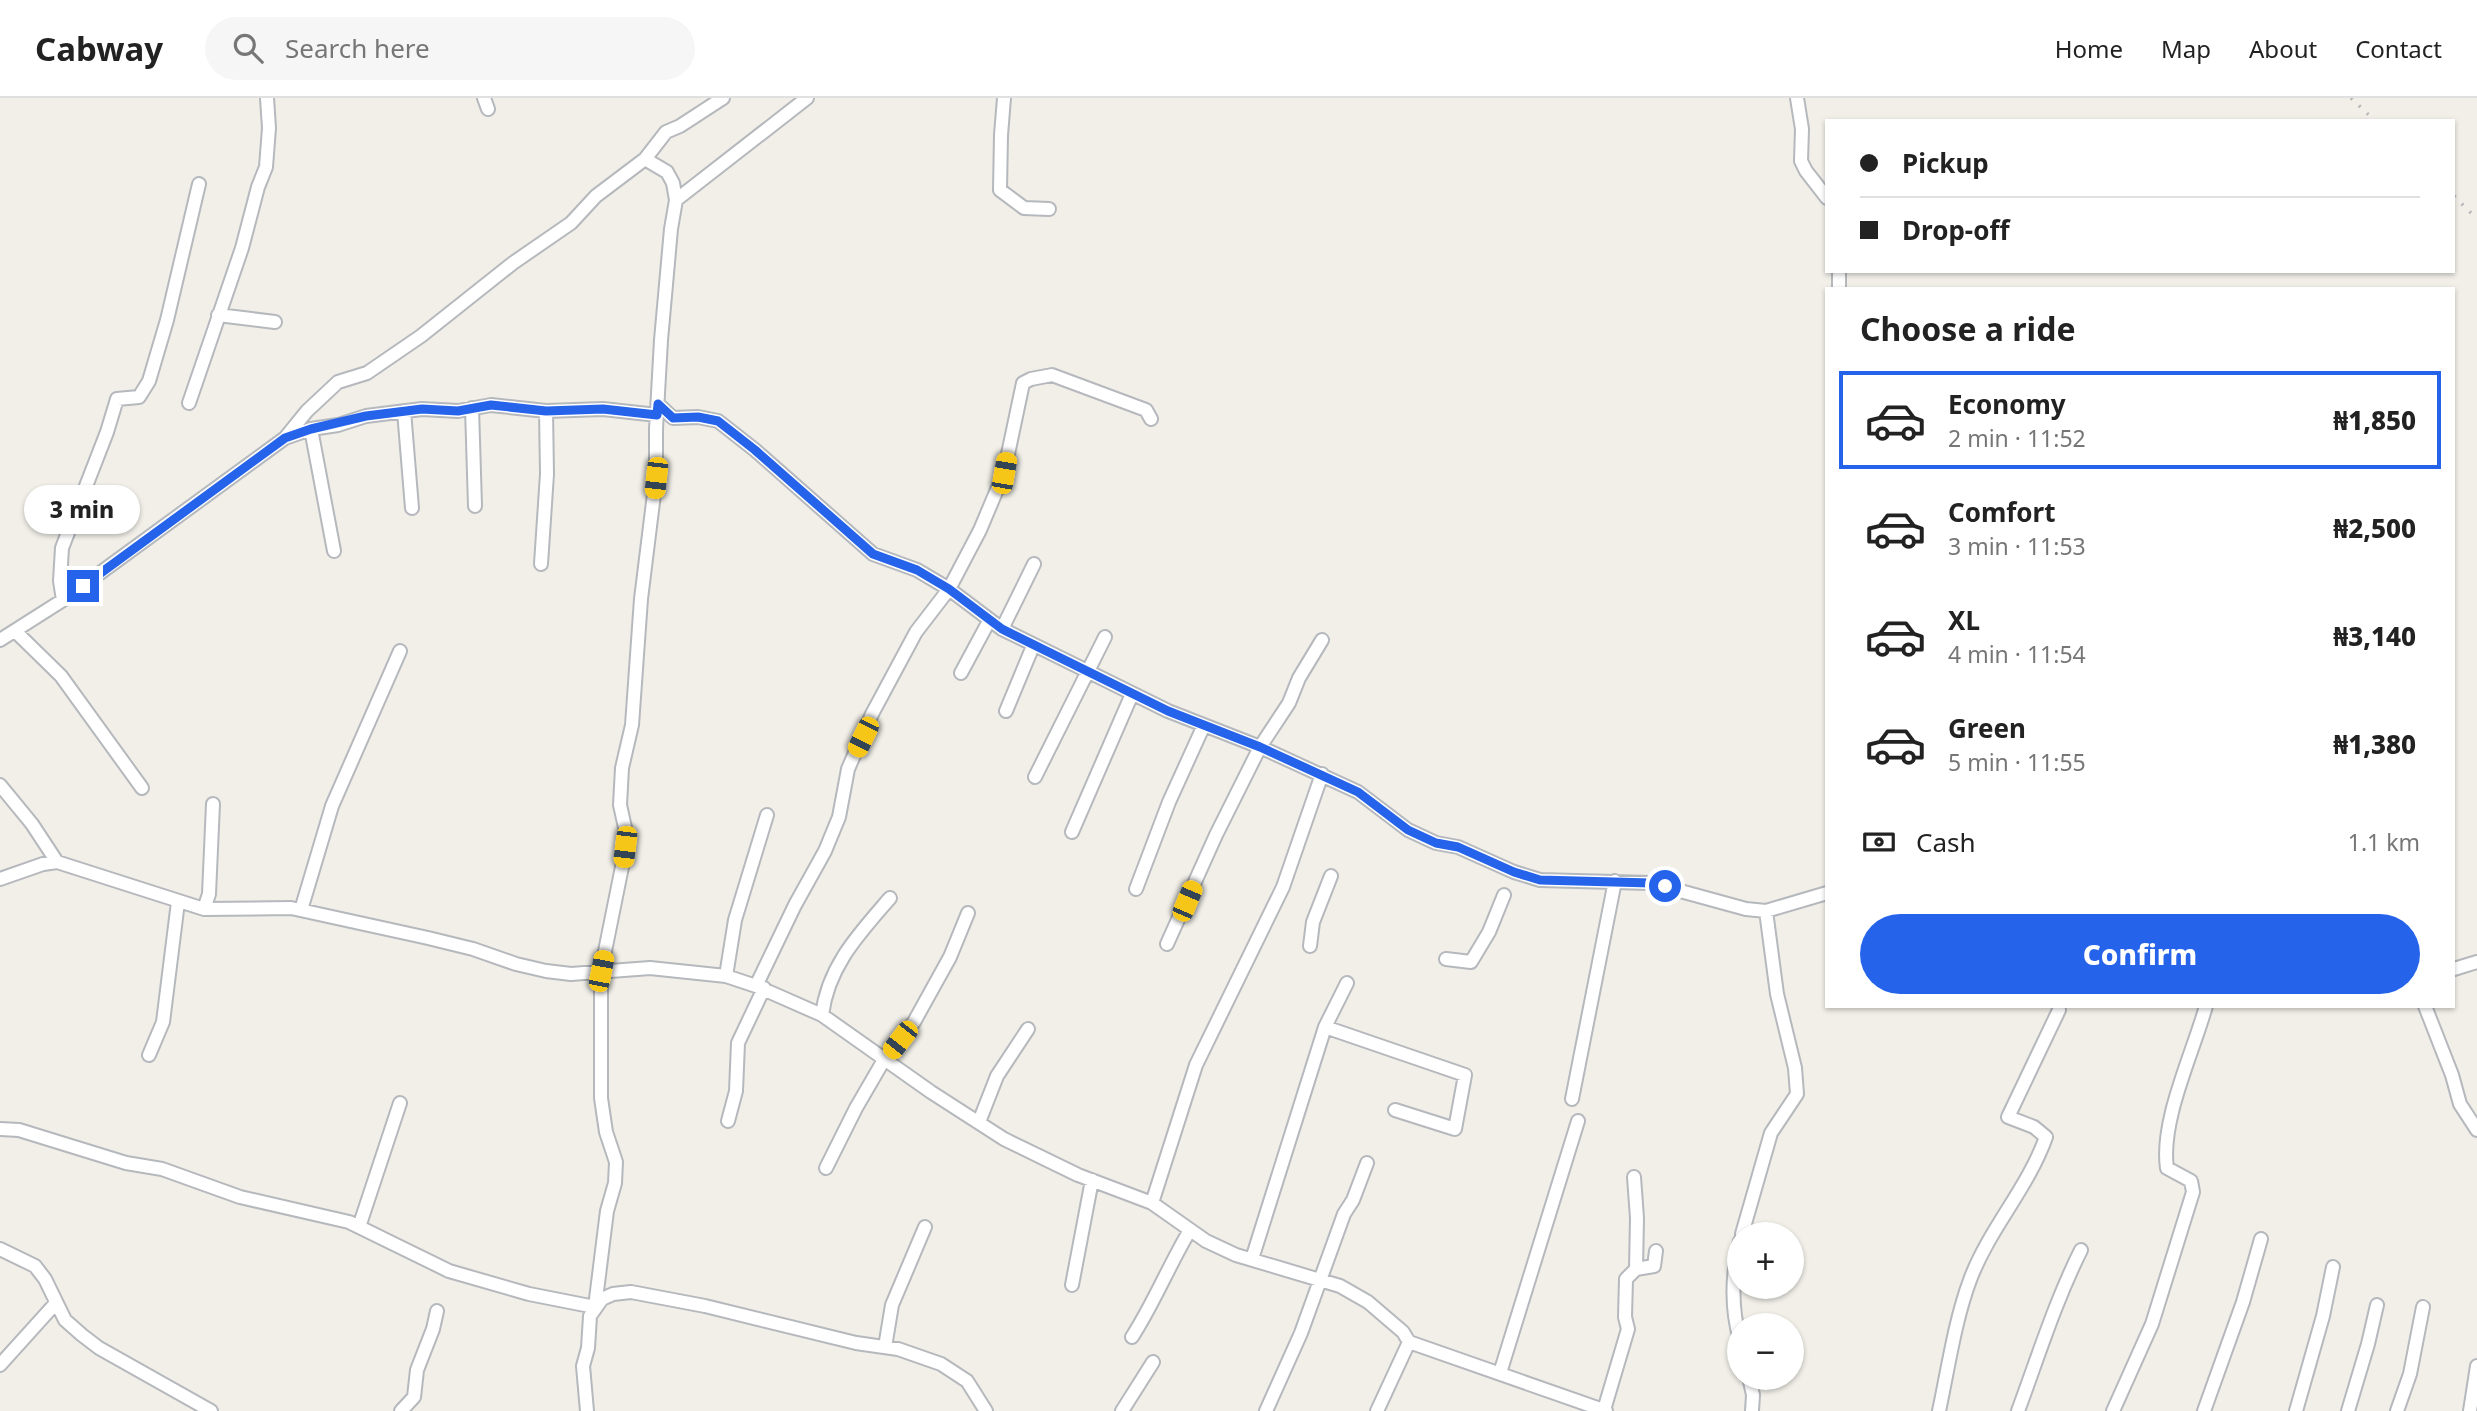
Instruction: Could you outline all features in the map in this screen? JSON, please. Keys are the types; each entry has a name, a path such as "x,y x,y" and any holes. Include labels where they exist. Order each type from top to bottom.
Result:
{"street":[{"path":"189,403 242,248 266,167 270,128 267,98"},
{"path":"0,640 63,600 285,438 307,411 338,382 367,373 421,336 513,263 571,223 596,196 645,159 666,132 723,98"},
{"path":"676,200 807,98"},
{"path":"1004,98 1000,135 1000,190 1024,208 1049,209"},
{"path":"1797,98 1802,129 1801,161 1825,195"},
{"path":"595,1307 616,1163 606,1132 601,1098 601,971 623,862 626,832 620,805 622,768 632,725 641,598 656,478 667,275 676,200 673,183 667,172 645,159"},
{"path":"63,600 60,581 62,548 117,399 139,397 149,381 167,320 199,184"},
{"path":"218,315 275,322"},
{"path":"728,1121 736,1091 738,1043 760,987 795,905 825,852 839,817 848,769 872,715 916,632 949,589 981,530 1004,473 1023,383 1052,375 1146,410 1151,419"},
{"path":"285,438 366,416 422,409 458,411 491,405 546,411 658,410 673,418 698,417 718,421 873,554 917,570 949,589 989,621 1033,646 1168,711 1260,747 1358,792 1408,830 1436,843 1467,851 1514,872 1540,880 1651,883 1746,909 1766,911 1825,894"},
{"path":"472,408 475,506"},
{"path":"404,411 412,508"},
{"path":"541,564 547,474 546,411"},
{"path":"311,429 334,551"},
{"path":"1002,629 1034,565"},
{"path":"961,673 989,621"},
{"path":"15,631 61,676 142,788"},
{"path":"1035,777 1105,637"},
{"path":"1167,944 1216,835 1260,747 1289,703 1299,678 1322,640"},
{"path":"1006,711 1033,646"},
{"path":"301,910 332,806 400,651"},
{"path":"1072,832 1132,694"},
{"path":"1136,889 1169,802 1204,724"},
{"path":"1152,1203 1196,1065 1283,887 1322,774"},
{"path":"0,785 32,824 57,862"},
{"path":"204,909 209,894 213,803"},
{"path":"726,976 735,920 767,815"},
{"path":"0,879 57,862 204,909 263,907 301,910 428,937 546,971 571,974 650,968 726,976 760,987 822,1015 930,1092 1004,1139 1092,1180 1152,1203 1206,1241 1252,1259 1340,1286 1368,1302 1403,1332 1409,1342 1500,1373 1584,1407 1605,1411 1628,1329 1625,1317 1626,1279 1636,1269 1654,1266 1656,1251"},
{"path":"1310,946 1313,922 1331,876"},
{"path":"1572,1099 1615,881"},
{"path":"1446,959 1471,962 1489,932 1504,895"},
{"path":"822,1015 825,994 834,971 862,930 890,898"},
{"path":"149,1055 163,1022 178,902"},
{"path":"1745,1222 1771,1133 1797,1094 1795,1068 1777,994 1766,911"},
{"path":"826,1168 885,1058 914,1022 950,957 968,913"},
{"path":"2455,969 2477,962"},
{"path":"1252,1259 1325,1027 1347,983"},
{"path":"2113,1411 2152,1324 2193,1192 2191,1181 2167,1168 2164,1149 2205,1008"},
{"path":"2426,1008 2452,1075 2460,1104 2477,1130"},
{"path":"1939,1411 1970,1279 2038,1160 2046,1138 2034,1127 2008,1117 2059,1010"},
{"path":"1325,1027 1465,1075 1455,1129 1395,1110"},
{"path":"979,1122 997,1076 1028,1029"},
{"path":"359,1227 400,1103"},
{"path":"1500,1373 1578,1121"},
{"path":"0,1129 19,1130 126,1163 162,1169 240,1197 349,1222 449,1271 529,1294 595,1307"},
{"path":"1266,1411 1367,1163"},
{"path":"1634,1177 1636,1269"},
{"path":"1072,1285 1092,1180"},
{"path":"885,1347 892,1305 925,1227"},
{"path":"1132,1337 1151,1308 1173,1258 1190,1230"},
{"path":"2204,1411 2243,1302 2261,1239"},
{"path":"0,1249 35,1266 45,1279 65,1320 99,1348 211,1411"},
{"path":"2018,1411 2056,1313 2062,1288 2081,1250"},
{"path":"2296,1411 2323,1316 2333,1267"},
{"path":"587,1411 583,1366 590,1316 602,1299 613,1294 631,1292 705,1306 856,1343 898,1349 941,1364 967,1381 982,1410"},
{"path":"0,1365 55,1304"},
{"path":"2348,1411 2377,1305"},
{"path":"2397,1411 2410,1374 2423,1307"},
{"path":"401,1411 414,1397 417,1370 433,1329 436,1311"},
{"path":"1377,1411 1409,1342"},
{"path":"1122,1411 1153,1362"},
{"path":"2470,1411 2477,1366"},
{"path":"1752,1390 1752,1411"}],"railway":[{"path":"2351,98 2373,119"},
{"path":"2455,197 2477,219"}],"route":[{"path":"83,586 285,438 311,429 338,425 366,416 422,409 458,411 491,405 546,411 603,409 657,415 658,404 673,418 698,417 718,421 873,554 917,570 949,589 1002,629 1168,711 1322,774 1358,792 1408,830 1436,843 1458,847 1514,872 1540,880 1615,881 1665,886"}]}
